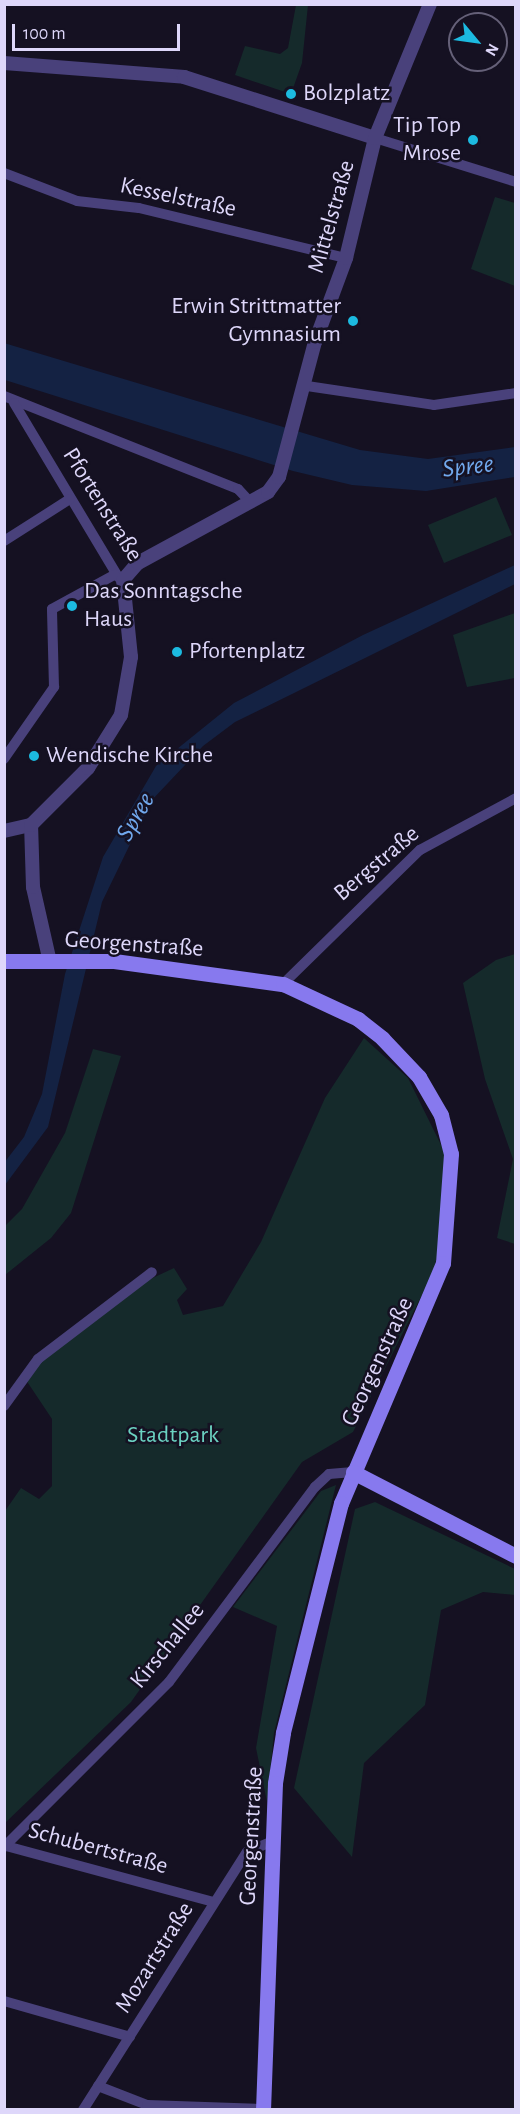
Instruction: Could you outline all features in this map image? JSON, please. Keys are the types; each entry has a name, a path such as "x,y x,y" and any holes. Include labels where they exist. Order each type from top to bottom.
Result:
{"main road":[{"name":"Georgenstraße","path":"4,961 114,961 283,984 358,1019 382,1038 419,1077 441,1115 451,1154 443,1263 431,1303 353,1472 309,1617 283,1733 273,1841 263,2109"},
{"path":"353,1472 516,1556"}],"street":[{"name":"Mittelstraße","path":"119,577 138,563 250,502 279,477 307,387 315,342 346,258 375,138 430,4"},
{"path":"4,63 184,77 516,182"},
{"name":"Kesselstraße","path":"4,173 77,201 139,208 346,258"},
{"path":"307,387 434,405 516,393"},
{"path":"9,400 238,489 250,502"},
{"name":"Pfortenstraße","path":"9,400 119,577 131,657 121,715 88,768 31,825"},
{"path":"4,541 70,499"},
{"path":"4,759 54,687 52,609 119,577"},
{"name":"Bergstraße","path":"283,984 420,850 516,798"},
{"path":"4,831 31,825 33,887 55,962"},
{"path":"4,1406 38,1359 152,1272"},
{"name":"Kirschallee","path":"5,1846 169,1682 315,1487 328,1474 353,1472"},
{"name":"Mozartstraße","path":"83,2109 247,1852 273,1841"},
{"name":"Schubertstraße","path":"5,1846 214,1902"},
{"path":"4,2001 130,2037"},
{"path":"98,2086 147,2105 263,2109"}],"green space":[{"path":"296,5 308,5 302,63 291,94 235,75 245,46 280,54 288,48"},
{"path":"495,197 515,203 515,286 471,269"},
{"path":"496,497 512,535 444,563 428,525"},
{"path":"515,613 515,678 467,687 453,635"},
{"path":"516,954 515,1244 497,1238 513,1159 485,1079 463,983 496,960"},
{"name":"Stadtpark","path":"364,1038 408,1078 445,1153 441,1243 432,1275 353,1432 302,1462 131,1702 5,1823 5,1511 21,1488 39,1499 52,1486 52,1419 26,1380 39,1360 142,1283 174,1268 187,1289 177,1300 183,1315 223,1306 261,1242 325,1098"},
{"path":"93,1049 121,1056 71,1213 51,1238 5,1275 5,1226 22,1209 65,1133"},
{"path":"336,1485 274,1733 267,1802 256,1748 277,1626 233,1607 321,1491"},
{"path":"375,1502 515,1569 515,1595 483,1592 441,1610 425,1705 364,1763 352,1857 294,1788 355,1509"}],"water":[{"name":"Spree","path":"4,343 360,450 428,459 515,447 515,477 426,491 352,485 293,471 5,380"},
{"name":"Spree","path":"515,565 515,584 235,722 203,746 151,801 102,902 48,1127 5,1185 4,1163 24,1137 42,1094 65,974 103,857 156,766 234,703 363,635"}],"place":[{"name":"Bolzplatz","path":"291,94"},
{"name":"Tip Top Mrose","path":"473,140"},
{"name":"Erwin Strittmatter Gymnasium","path":"353,321"},
{"name":"Das Sonntagsche Haus","path":"72,606"},
{"name":"Pfortenplatz","path":"177,652"},
{"name":"Wendische Kirche","path":"34,756"}]}
